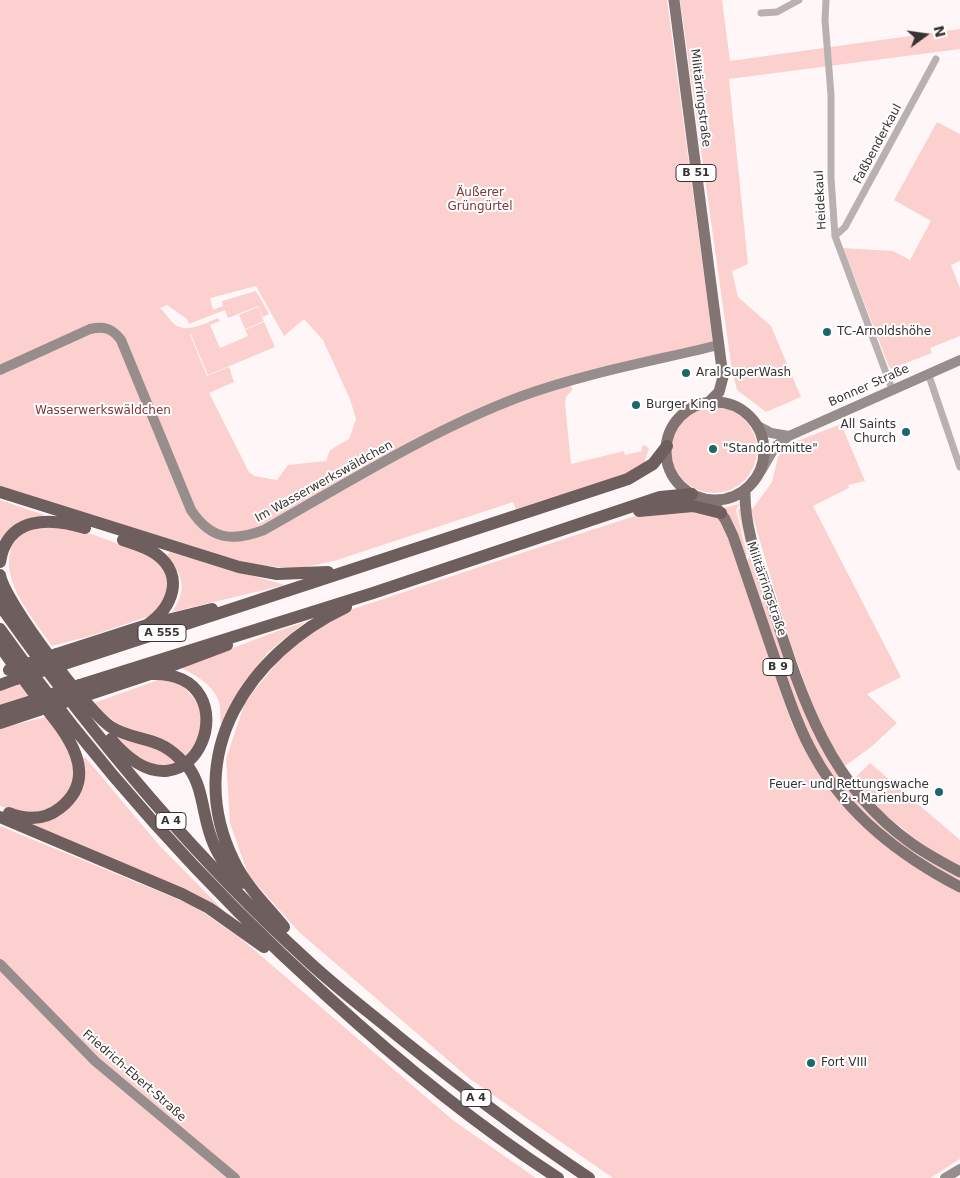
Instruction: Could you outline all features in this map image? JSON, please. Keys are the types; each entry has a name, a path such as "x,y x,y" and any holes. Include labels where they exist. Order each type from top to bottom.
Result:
{"highway":[{"name":"A 555","path":"0,685 8,674 259,600 636,475 653,464 667,446"},
{"path":"0,492 252,570 277,574 307,574 355,567"},
{"path":"614,514 660,497 692,494"},
{"path":"614,514 660,507 693,506 721,513"},
{"name":"A 555","path":"0,711 36,706 251,632 614,514"},
{"path":"0,562 5,545 15,533 27,525 41,521 65,522 145,548 158,556 166,564 173,586 165,610 147,625"},
{"path":"0,575 10,600 97,716 124,733 145,738 165,746 189,768 198,784 209,832 222,862 284,927 340,980 368,1013"},
{"path":"0,593 59,673 121,750 136,764 147,769 170,770 184,764 199,750 207,728 206,712 196,692 183,681 164,675 150,674"},
{"path":"284,927 241,874 224,836 217,790 218,763 223,740 236,706 252,680 271,658 309,627 373,593"},
{"path":"61,659 147,625 259,600"},
{"name":"A 4","path":"0,605 86,721 190,842 286,940 368,1013 500,1116 588,1178"},
{"name":"A 4","path":"0,629 44,690 104,765 204,878 292,965 369,1034 428,1083 488,1129 558,1178"},
{"path":"83,690 150,674 214,651 251,632"},
{"path":"0,646 59,724 74,749 79,763 79,778 71,797 59,809 40,817 25,818 0,810"},
{"path":"0,723 36,706"},
{"path":"59,724 104,765"},
{"path":"0,817 182,894 208,908 292,965"}],"main road":[{"name":"Militärringstraße","path":"674,0 723,377 735,406"},
{"path":"708,403 719,392 723,377"},
{"path":"722,402 735,406 745,412 756,425 762,443 760,471 745,490 727,499 711,500 692,494 674,476 668,460 667,446 671,432 681,416 691,408 708,403 722,402"},
{"name":"Militärringstraße","path":"745,490 745,510 759,565 812,720 826,748 845,778 876,814 910,842 960,872"},
{"name":"Militärringstraße","path":"711,500 721,513 733,536 796,716 815,758 838,792 878,834 916,863 960,887"}],"street":[{"path":"761,14 777,12 798,0"},
{"name":"Heidekaul","path":"826,0 825,20 831,95 831,178 835,236 892,389"},
{"name":"Faßbenderkaul","path":"835,236 845,227 936,59"},
{"name":"Im Wasserwerkswäldchen","path":"0,370 90,329 100,327 112,330 121,340 191,510 204,527 211,532 220,536 240,538 264,530 432,437 520,397 568,381 719,346"},
{"name":"Bonner Straße","path":"760,471 775,447 789,436 960,360"},
{"path":"928,373 960,467"},
{"path":"756,425 771,433 789,436"},
{"name":"Friedrich-Ebert-Straße","path":"0,964 95,1061 235,1178"},
{"path":"945,1178 960,1168"}],"green space":[{"name":"Äußerer Grüngürtel","path":"0,0 667,0 713,342 615,366 590,370 570,386 573,389 566,397 565,403 571,464 624,451 625,455 642,451 642,446 645,445 649,449 644,463 628,474 516,509 513,502 334,561 296,569 250,564 0,486","holes":["256,286 284,336 304,319 323,340 350,399 356,419 349,439 330,450 326,461 288,465 277,480 254,476 249,472 209,393 234,382 229,367 207,376 190,335 194,333 191,335 208,375 275,347 264,322 245,330 248,336 220,348 210,325 220,321 218,318 196,327 184,328 173,323 160,308 167,305 187,319 189,324 225,310 228,318 258,306 263,317 269,314 256,291 222,301 223,306 213,310 210,298"]},
{"path":"680,0 722,0 730,61 960,29 960,49 729,79 748,264 732,271 738,297 771,326 801,397 766,412 737,390 732,371"},
{"path":"937,122 960,134 960,261 951,265 960,288 960,336 930,348 932,353 890,369 843,248 893,251 910,260 931,221 894,200"},
{"path":"258,307 264,321 245,329 239,315"},
{"path":"706,407 722,407 731,410 745,419 754,433 757,450 754,467 745,481 731,490 722,493 706,493 690,486 678,474 671,458 671,442 678,426 690,414"},
{"path":"841,424 865,481 848,485 849,488 813,506 901,677 867,694 897,723 871,747 845,766 821,728 791,645 751,511 772,482 778,457 787,445"},
{"path":"0,500 45,515 19,522 0,547"},
{"path":"740,504 736,510 747,554 745,560 724,509"},
{"path":"741,508 750,549 843,780 840,787 809,738 746,563 749,557 738,510"},
{"path":"706,510 721,521 726,532 792,724 812,762 843,803 960,891 960,1159 930,1178 613,1178 470,1079 299,932 249,876 230,823 226,759 245,702 288,649 344,612 638,515"},
{"path":"57,525 91,534 153,556 165,569 168,581 166,599 153,615 90,636 52,646 28,612 14,587 9,561 11,548 24,533 37,528"},
{"path":"170,552 285,585 172,612 180,596 182,583 177,570 167,555"},
{"path":"305,622 267,653 234,700 223,730 220,706 215,693 206,683 182,668"},
{"path":"161,679 181,684 199,704 202,731 185,759 123,728 91,704"},
{"path":"19,683 29,697 0,707 0,690"},
{"path":"46,717 72,752 74,784 66,795 51,809 23,814 0,806 0,728"},
{"path":"112,731 140,741 177,760 173,765 142,764"},
{"path":"85,757 159,845 224,911 163,880 22,822 61,813 81,760"},
{"path":"870,763 960,840 960,867 916,840 886,817 873,804 862,791 855,778"},
{"path":"846,783 960,875 960,882 890,839 842,790"},
{"path":"0,826 194,906 239,937 454,1121 536,1178 0,1178"}],"place":[{"name":"TC-Arnoldshöhe","path":"827,332"},
{"name":"Aral SuperWash","path":"686,373"},
{"name":"Burger King","path":"636,405"},
{"name":"All Saints Church","path":"906,432"},
{"name":"\"Standortmitte\"","path":"713,449"},
{"name":"Feuer- und Rettungswache 2 - Marienburg","path":"939,792"},
{"name":"Fort VIII","path":"811,1063"}],"park label":[{"name":"Wasserwerkswäldchen","path":"103,411"}]}
